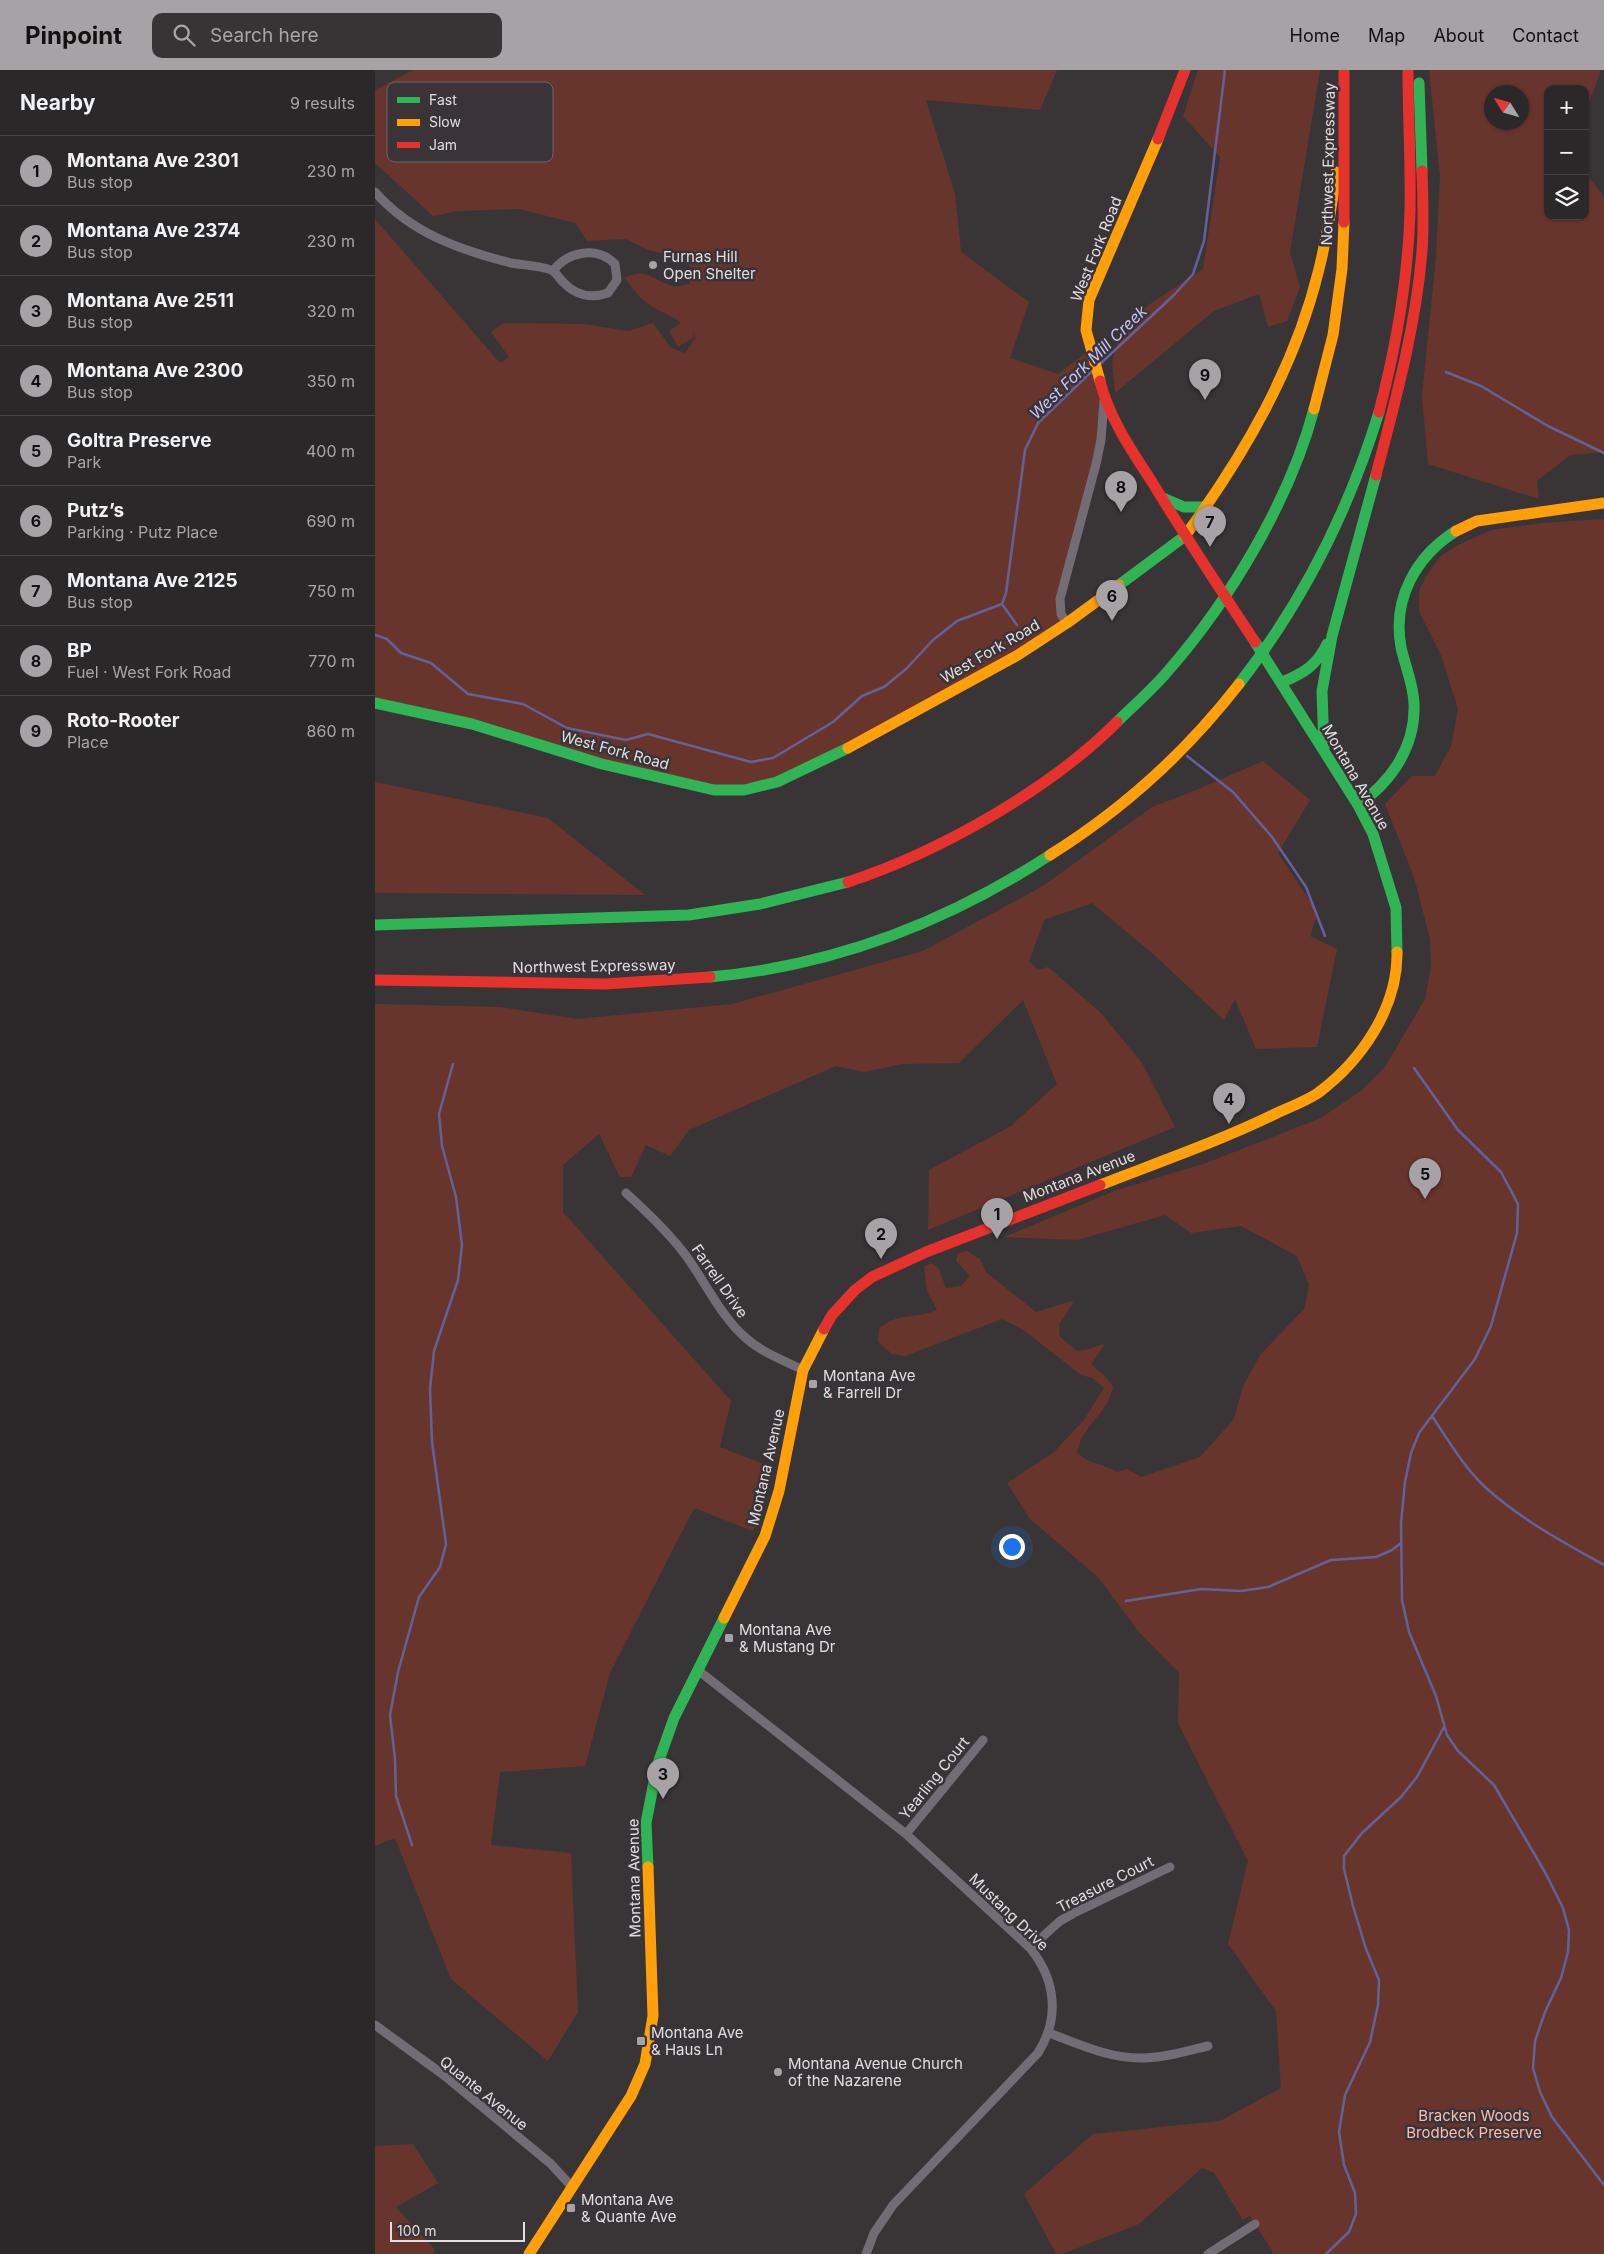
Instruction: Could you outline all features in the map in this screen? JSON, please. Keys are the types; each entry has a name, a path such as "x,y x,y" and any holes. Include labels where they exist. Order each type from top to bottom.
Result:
{"main road":[{"name":"West Fork Road","path":"1104,398 1085,322 1089,300 1175,99 1185,70"},
{"path":"1067,623 1185,536 1238,462 1262,418 1303,325 1317,280 1334,195 1343,70"},
{"name":"Northwest Expressway","path":"375,925 681,916 741,908 788,898 859,878 944,841 1047,781 1070,765 1161,680 1197,636 1247,563 1271,519 1298,457 1317,400 1333,331 1345,223 1343,70"},
{"name":"Northwest Expressway","path":"375,980 633,984 699,979 791,964 878,941 980,898 1029,871 1077,839 1133,795 1187,742 1239,685 1285,619 1329,539 1352,490 1371,436 1391,364 1405,269 1410,195 1408,70"},
{"path":"1324,749 1322,690 1332,636 1390,421 1418,285 1422,250 1423,205 1418,70"},
{"name":"Montana Avenue","path":"529,2254 631,2096 648,2052 653,2016 646,1823 657,1766 674,1718 753,1563 770,1522 779,1491 803,1370 813,1347 832,1315 855,1290 871,1277 926,1252 1247,1128 1315,1094 1344,1071 1367,1044 1376,1029 1390,995 1397,968 1397,908 1373,834 1358,805 1282,682 1185,536 1128,444 1104,398"},
{"path":"1163,498 1174,506 1196,509 1207,507"},
{"path":"1358,805 1375,795 1395,771 1404,756 1414,728 1414,699 1400,643 1399,608 1410,577 1422,558 1446,535 1461,526 1477,521 1604,503"},
{"name":"West Fork Road","path":"375,703 472,724 602,764 659,778 715,790 744,790 777,782 831,756 1018,655 1067,623"},
{"path":"1282,682 1303,675 1310,669 1325,650 1332,636"}],"street":[{"path":"375,192 402,216 445,243 486,256 553,271 566,286 575,291 593,296 608,293 617,280 615,264 600,253 577,254 566,258 553,271"},
{"name":"West Fork Road","path":"1067,623 1061,614 1060,599 1096,464 1104,417 1104,398"},
{"name":"Farrell Drive","path":"626,1193 665,1231 685,1254 745,1338 756,1347 803,1370"},
{"name":"Mustang Drive","path":"699,1671 906,1834 1031,1948 1039,1958 1050,1982 1053,2007 1049,2033 1038,2053 893,2205 874,2233 866,2254"},
{"name":"Yearling Court","path":"906,1834 983,1740"},
{"name":"Treasure Court","path":"1031,1948 1060,1922 1074,1913 1171,1867"},
{"name":"Quante Avenue","path":"375,2025 445,2076 551,2164 572,2187"},
{"path":"1049,2033 1103,2052 1132,2058 1158,2057 1208,2046"},
{"path":"1208,2254 1255,2224"}],"green space":[{"path":"413,70 1057,70 1040,110 926,100 955,194 961,252 1029,302 1010,358 1058,374 1091,349 1104,417 1060,599 1067,623 777,782 727,791 375,703 375,219 500,363 509,357 491,332 504,323 584,324 628,331 653,323 671,348 685,353 696,337 692,333 694,337 678,347 669,331 681,323 646,303 625,278 645,274 673,286 689,284 693,269 682,258 649,250 625,239 587,241 575,223 519,209 458,211 433,216 375,163 375,90 387,84 387,162 553,162 553,82 390,82"},
{"path":"1198,70 1320,70 1290,252 1300,287 1287,321 1268,327 1259,294 1214,311 1115,393 1112,362 1123,322 1203,269 1220,157 1183,116"},
{"path":"1429,70 1601,70 1589,103 1589,85 1544,85 1544,220 1589,220 1589,177 1604,197 1604,452 1570,455 1537,481 1539,499 1428,464 1422,396 1436,257 1440,176"},
{"name":"Bracken Woods Brodbeck Preserve","path":"1604,519 1604,2254 1274,2254 1250,2216 1243,2220 1214,2173 1202,2168 1139,2224 1062,2254 1056,2254 1024,2194 1093,2134 1220,2121 1281,2088 1276,2011 1228,1944 1248,1861 1178,1723 1179,1673 1139,1632 1098,1577 1030,1519 1007,1483 1054,1452 1084,1420 1104,1388 1093,1378 1081,1375 1025,1331 1002,1319 905,1356 892,1354 878,1342 879,1329 893,1320 937,1310 927,1291 924,1267 932,1263 939,1269 946,1288 961,1286 970,1276 956,1261 958,1253 967,1251 980,1259 987,1273 1036,1312 1072,1301 1073,1303 1059,1325 1060,1337 1077,1351 1090,1349 1102,1344 1104,1346 1091,1364 1105,1376 1113,1387 1106,1404 1080,1443 1077,1452 1081,1456 1117,1472 1128,1469 1141,1477 1200,1457 1234,1419 1243,1386 1260,1355 1305,1308 1309,1284 1297,1256 1241,1226 1191,1233 1165,1215 1077,1240 1004,1237 1117,1190 1206,1163 1321,1118 1362,1090 1385,1067 1425,999 1431,967 1430,939 1414,877 1385,804 1412,776 1435,776 1451,746 1458,709 1441,655 1419,611 1419,590 1429,572 1442,555 1462,543 1492,530 1542,523"},
{"path":"1263,761 1310,800 1278,853 1318,913 1310,936 1337,949 1317,1047 1256,1049 1235,999 1224,1020 1153,954 1092,903 1044,920 1029,961 1038,970 1048,967 1101,1013 1142,1063 1175,1127 928,1230 929,1170 1011,1126 1057,1084 1023,1000 959,1063 903,1064 864,1072 836,1066 689,1130 670,1156 646,1145 631,1177 620,1177 599,1134 563,1165 563,1212 731,1401 720,1447 771,1467 764,1501 753,1531 694,1508 610,1673 585,1766 500,1772 491,1845 571,1853 578,2012 548,2061 451,1979 395,1838 375,1846 375,1004 500,1007 577,1019 732,1004 923,951 1043,886 1152,807"},
{"path":"375,782 548,818 645,895 375,893"},
{"path":"413,2144 438,2183 396,2207 435,2250 434,2254 375,2254 375,2146"}],"waterway":[{"name":"West Fork Mill Creek","path":"1100,364 1174,295 1193,274 1204,241 1225,70"},
{"name":"West Fork Mill Creek","path":"375,635 387,639 401,653 431,663 468,694 523,704 567,728 626,740 648,734 751,762 773,758 833,722 862,696 884,687 906,669 933,640 957,621 1002,604 1006,593 1025,450 1038,423 1092,371"},
{"path":"1446,372 1481,386 1548,426 1604,453"},
{"path":"1002,604 1017,625"},
{"path":"1187,756 1233,792 1272,837 1306,887 1325,936"},
{"path":"412,1845 396,1796 395,1759 390,1715 398,1672 419,1597 440,1567 446,1544 432,1442 430,1389 434,1351 458,1280 462,1245 456,1197 442,1146 439,1114 453,1064"},
{"path":"1414,1068 1458,1130 1501,1172 1518,1204 1517,1233 1491,1326 1475,1359 1419,1433 1411,1453 1405,1482 1401,1523 1402,1600 1409,1632 1436,1696 1447,1735 1458,1751 1494,1785 1546,1874 1563,1908 1569,1930 1568,1952 1561,1978 1545,2012 1535,2041 1533,2068 1540,2092 1552,2117 1604,2185"},
{"path":"1432,1416 1463,1462 1477,1479 1498,1499 1527,1520 1604,1565"},
{"path":"1126,1601 1201,1589 1241,1591 1268,1587 1331,1560 1376,1557 1392,1550 1401,1543"},
{"path":"1326,2254 1349,2232 1356,2214 1355,2193 1344,2165 1339,2132 1345,2095 1370,2042 1378,2005 1379,1980 1366,1949 1353,1906 1344,1869 1344,1856 1362,1833 1401,1797 1417,1777 1444,1727"}],"traffic: fast":[{"path":"1419,83 1422,171"},
{"path":"1117,722 1168,671 1214,613 1235,581 1274,513 1290,478 1314,409"},
{"path":"1239,684 1283,621 1321,554 1353,484 1379,412"},
{"path":"1324,749 1322,691 1332,636 1376,475"},
{"path":"1163,498 1184,507 1207,507"},
{"path":"1358,805 1391,774 1406,748 1411,734 1414,719 1414,703 1411,682 1401,647 1399,629 1400,612 1404,596 1410,580 1429,553 1456,531"},
{"path":"1119,585 1185,536"},
{"path":"1255,642 1358,805 1373,834 1396,908 1397,952"},
{"path":"1282,682 1309,668 1319,658 1327,644"},
{"path":"375,703 472,724 602,764 714,790 744,790 777,782 848,748"},
{"path":"710,977 800,963 887,937 971,901 1050,855"},
{"path":"375,925 689,915 760,904 848,882"},
{"path":"648,1867 646,1823 657,1766 674,1718 724,1618"}],"traffic: slow":[{"path":"1100,381 1086,330 1089,300 1158,139"},
{"path":"1185,536 1247,442 1282,376 1309,306 1322,257 1336,172"},
{"path":"1314,409 1333,335 1342,269 1344,222"},
{"path":"1456,531 1477,521 1604,503"},
{"path":"848,748 1018,655 1067,623 1119,585"},
{"path":"1050,855 1103,819 1152,778 1198,733 1239,684"},
{"path":"1100,1185 1234,1133 1318,1093 1349,1065 1374,1032 1384,1013 1391,993 1396,973 1397,952"},
{"path":"724,1618 765,1536 779,1491 803,1370 824,1329"},
{"path":"529,2254 631,2096 645,2064 653,2016 648,1867"}],"traffic: jam":[{"path":"1158,139 1185,70"},
{"path":"1344,70 1344,222"},
{"path":"1379,412 1396,338 1407,262 1410,212 1408,70"},
{"path":"1376,475 1404,364 1415,308 1423,241 1422,171"},
{"path":"1100,381 1109,408 1129,446 1255,642"},
{"path":"848,882 919,854 991,816 1026,795 1059,771 1090,747 1117,722"},
{"path":"375,980 605,984 710,977"},
{"path":"824,1329 832,1315 855,1290 872,1277 926,1252 1100,1185"}],"place":[{"name":"Furnas Hill Open Shelter","path":"653,265"},
{"name":"Roto-Rooter","path":"1205,400"},
{"name":"BP","path":"1121,512"},
{"name":"Montana Ave 2125","path":"1210,547"},
{"name":"Putz’s","path":"1112,621"},
{"name":"Montana Ave 2300","path":"1229,1124"},
{"name":"Goltra Preserve","path":"1425,1199"},
{"name":"Montana Ave 2301","path":"997,1239"},
{"name":"Montana Ave 2374","path":"881,1259"},
{"name":"Montana Ave & Farrell Dr","path":"813,1384"},
{"name":"Montana Ave & Mustang Dr","path":"729,1638"},
{"name":"Montana Ave 2511","path":"663,1799"},
{"name":"Montana Ave & Haus Ln","path":"641,2041"},
{"name":"Montana Avenue Church of the Nazarene","path":"778,2072"},
{"name":"Montana Ave & Quante Ave","path":"571,2208"}]}
